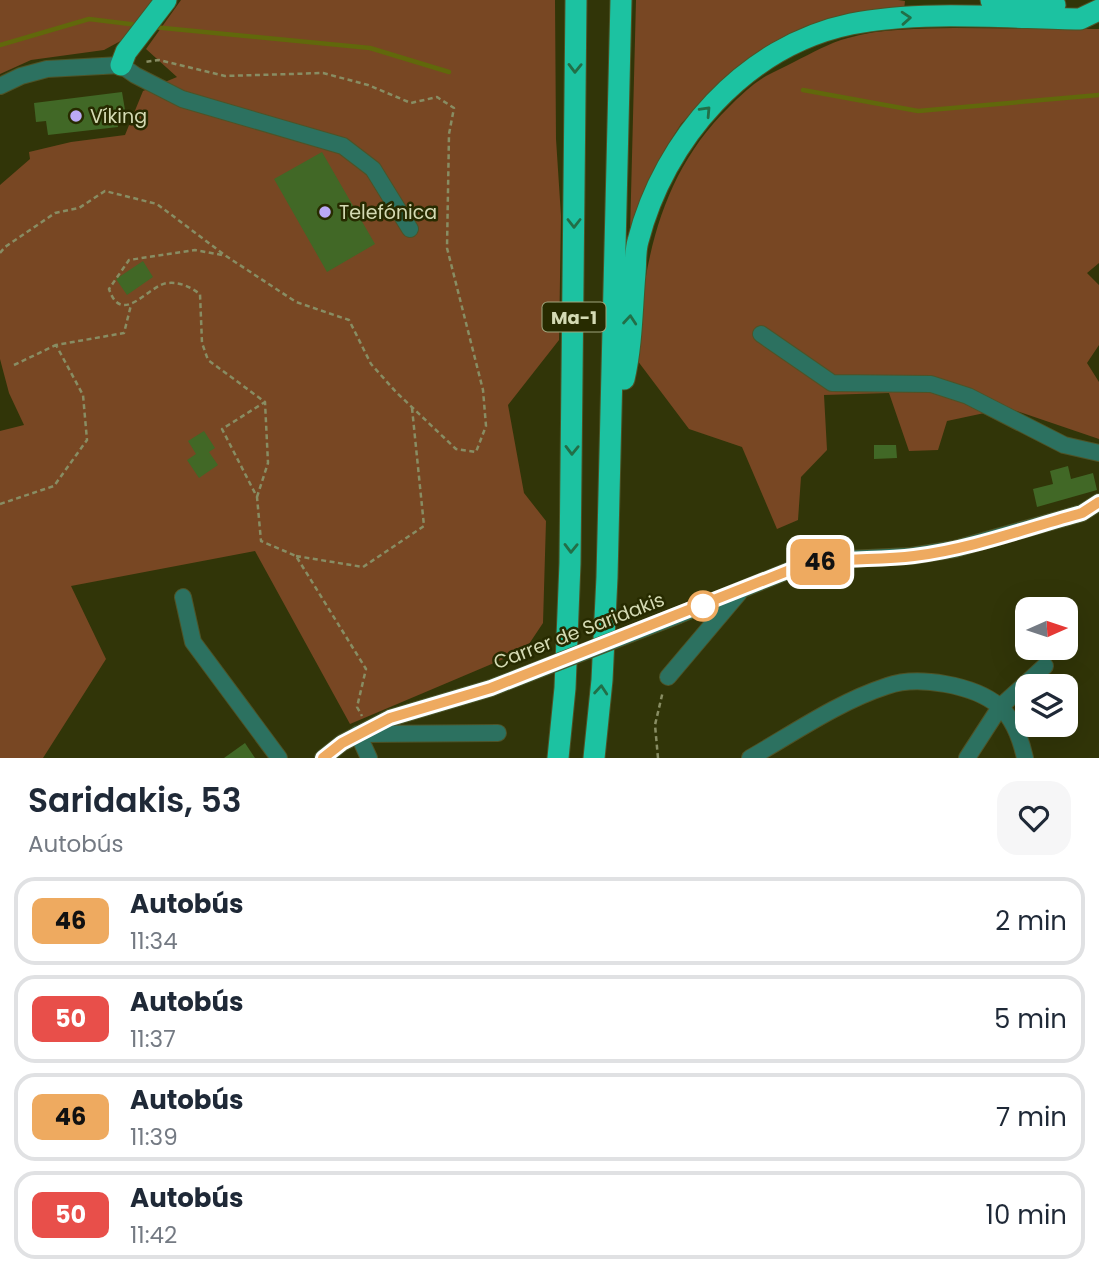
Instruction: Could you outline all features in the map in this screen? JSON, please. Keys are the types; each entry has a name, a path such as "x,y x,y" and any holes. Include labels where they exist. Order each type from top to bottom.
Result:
{"highway":[{"name":"Ma-1","path":"558,758 565,688 570,563 576,0"},
{"name":"Ma-1","path":"594,758 605,625 621,0"},
{"path":"991,0 1099,8"},
{"path":"121,65 126,52 160,7"},
{"path":"611,410 625,377 638,243 653,197 684,137 710,106 744,76 798,42 851,24 918,17 1080,19 1099,8"}],"street":[{"path":"0,86 21,76 47,69 121,65 182,99 343,146 373,169 410,229"},
{"path":"761,334 832,383 931,384 968,396 1064,445 1099,453"},
{"name":"Carrer de Saridakis","path":"323,758 390,718 491,688 800,566 825,560 911,556 955,549 1082,513 1099,502"},
{"path":"668,677 741,591"},
{"path":"183,597 193,642 279,758"},
{"path":"967,758 1000,707 1045,666"},
{"path":"750,758 839,707 889,684 930,681 971,690 1000,707 1020,736 1025,758"},
{"path":"369,758 363,732 498,733"}],"path":[{"path":"0,253 55,213 79,208 105,191 157,204 226,256 296,302 349,320 371,364 456,449 476,452 486,426 483,390 447,248 449,134 454,108 437,97 411,103 368,85 323,73 225,76 159,60 121,65"},
{"path":"226,256 195,250 129,260 109,289 112,298 122,305 131,305 165,282 184,284 200,294 202,342 208,360 265,402"},
{"path":"14,365 56,345 124,333 131,305"},
{"path":"0,504 54,486 87,440 83,395 56,345"},
{"path":"265,402 222,429 257,497 261,541 296,556 363,567 424,526 412,406"},
{"path":"257,497 268,463 265,402"},
{"path":"296,556 366,669 357,708 363,732"},
{"path":"658,758 655,725 668,677"}],"shaded area":[{"path":"0,0 153,0 126,38 104,50 31,60 0,74"},
{"path":"181,0 555,0 556,139 561,216 559,340 508,405 524,493 546,521 543,623 525,650 350,724 255,551 71,586 106,659 43,758 0,758 0,431 24,425 9,393 0,359 0,185 30,159 29,152 71,142 125,135 143,91 177,77 146,49"},
{"path":"636,0 905,1 904,10 761,52 724,78 681,124 667,146 654,169 630,234"},
{"path":"954,28 1099,29 1099,263 1087,273 1099,285 1099,345 1087,363 1099,382 1099,439 1008,408 947,421 938,450 909,451 889,393 824,395 827,450 801,477 798,520 777,529 742,447 689,429 637,360 650,257 670,192 705,134 737,99 769,74 848,38 887,31"}],"building":[{"name":"Víking","path":"122,92 125,110 116,111 118,127 48,135 46,121 36,122 34,103"},
{"name":"Telefónica","path":"322,152 375,244 327,272 274,179"},
{"path":"143,261 153,277 127,295 116,279"},
{"path":"204,431 215,448 209,452 218,465 199,478 187,460 196,454 188,441"},
{"path":"874,445 896,445 897,458 874,459"},
{"path":"1068,466 1071,479 1093,473 1097,490 1037,507 1033,489 1053,484 1050,471"},
{"path":"245,743 255,758 224,758"}],"waterway":[{"path":"0,45 89,19 138,25"},
{"path":"153,27 370,48 449,72"},
{"path":"803,90 918,111 1099,95"}],"bus line":[{"name":"46","path":"323,758 342,743 390,718 491,688 800,566 825,560 911,556 955,549 1082,513 1099,502"}],"place":[{"name":"Víking","path":"76,116"},
{"name":"Telefónica","path":"325,212"}]}
